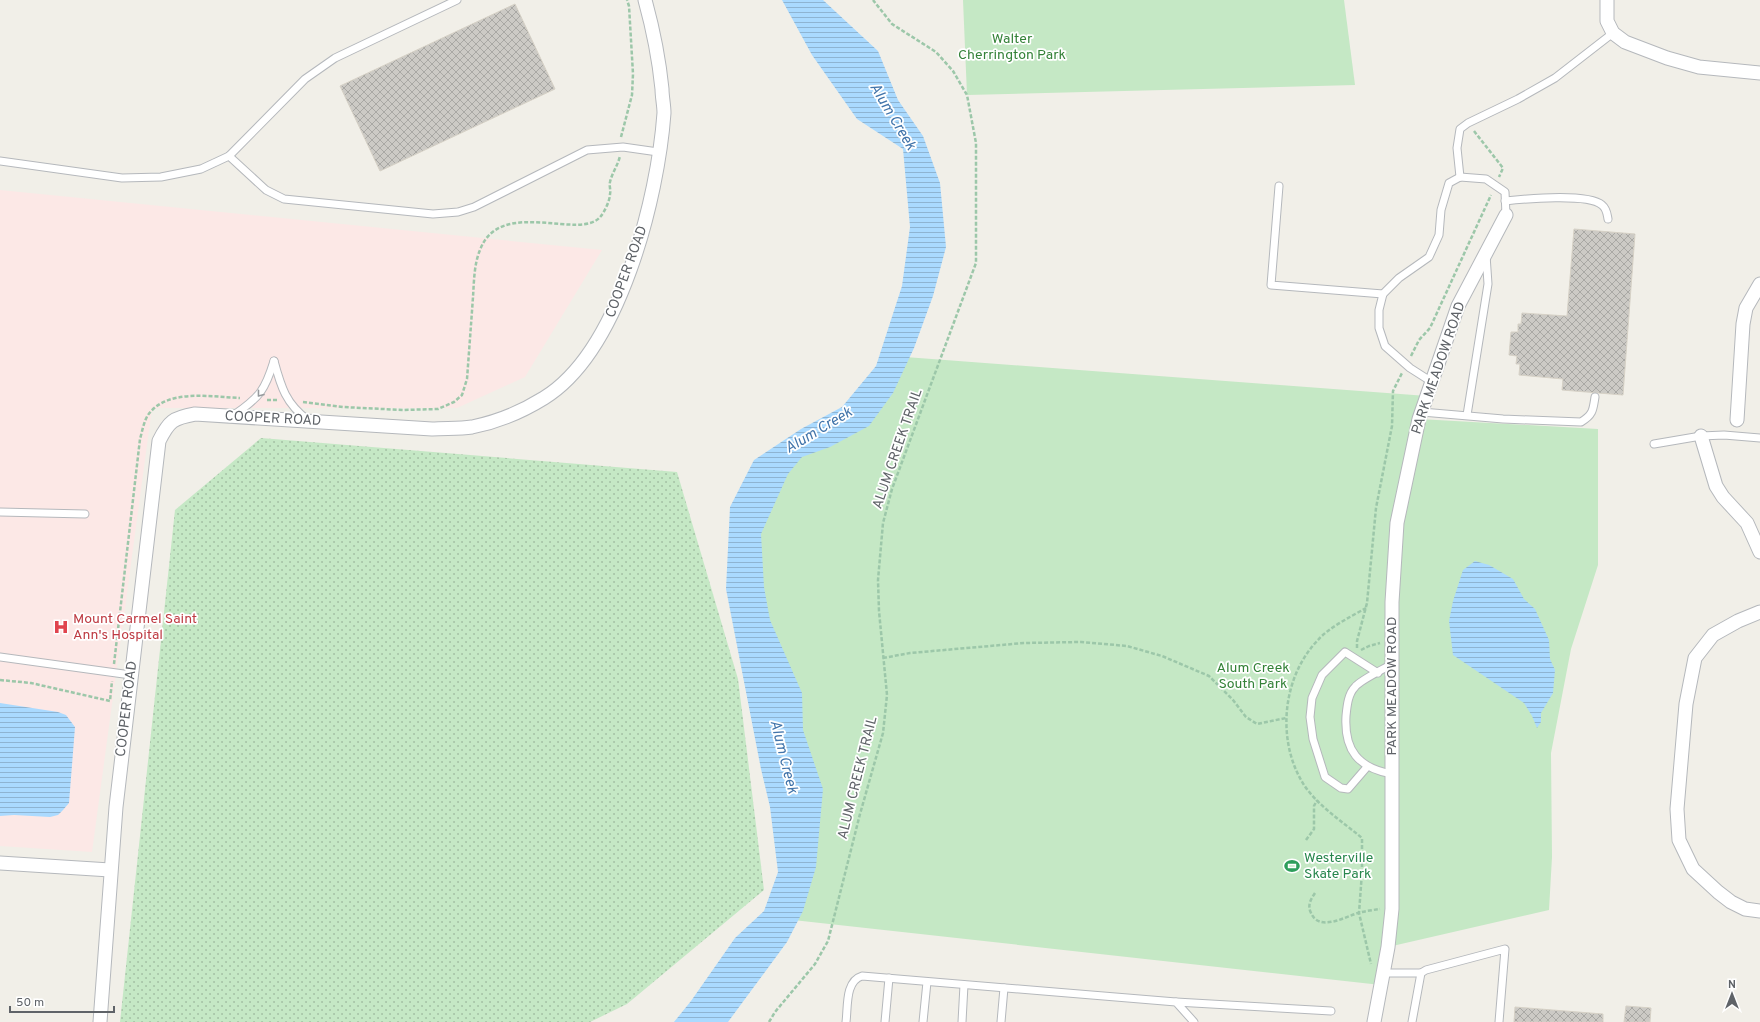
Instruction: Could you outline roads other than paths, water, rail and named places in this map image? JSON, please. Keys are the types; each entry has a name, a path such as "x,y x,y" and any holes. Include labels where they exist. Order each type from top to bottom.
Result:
{"street":[{"name":"COOPER ROAD","path":"100,1022 110,870 116,807 159,442 166,427 179,417 195,414 432,429 471,427 509,416 545,398 574,374 598,342 616,308 644,228 652,193 664,112 661,76 652,24 645,0"},
{"path":"1607,0 1607,21 1613,33 1625,42 1667,58 1693,65 1715,69 1760,73"},
{"name":"PARK MEADOW ROAD","path":"1374,1022 1377,971 1388,947 1392,909 1392,602 1397,523 1422,412 1458,306 1506,215"},
{"path":"1737,420 1743,324 1746,308 1760,284"},
{"path":"1701,436 1716,486 1723,497 1747,523 1760,552"},
{"path":"1760,612 1738,621 1713,635 1695,658 1686,704 1677,809 1679,840 1693,869 1731,902 1745,909 1760,911"},
{"path":"0,863 110,870"}],"lane":[{"path":"0,161 122,178 146,179 201,169 229,156 305,78 335,58 456,0"},
{"path":"1432,382 1410,368 1385,346 1379,328 1380,310 1383,294 1399,278 1429,257 1439,235 1441,210 1449,183 1460,177 1457,148 1460,129 1555,78 1613,33"},
{"path":"229,156 266,190 284,199 433,214 458,212 474,207 587,150 620,147 658,152"},
{"name":"PARK MEADOW ROAD","path":"1460,177 1486,179 1505,192 1506,215"},
{"path":"1279,186 1271,285 1383,294"},
{"path":"1505,201 1560,198 1595,201 1602,205 1607,211 1608,219"},
{"path":"1467,415 1488,284 1486,253"},
{"path":"232,417 255,399 265,387 274,360 282,391 298,413 310,421"},
{"path":"1422,412 1581,422 1590,417 1594,408 1595,396"},
{"path":"1654,444 1701,436 1724,435 1760,438"},
{"path":"0,512 85,514"},
{"path":"1367,767 1348,789 1340,788 1325,777 1312,739 1310,717 1312,698 1322,675 1345,652 1378,672"},
{"path":"0,657 131,675"},
{"path":"1392,664 1355,686 1347,705 1345,725 1347,741 1354,754 1367,767 1378,772 1392,774"},
{"path":"1377,971 1421,973 1426,970 1505,950 1499,1022"},
{"path":"1412,1022 1421,973"},
{"path":"846,1022 850,986 857,978 862,976 1176,1002 1331,1011"},
{"path":"885,1022 889,978"},
{"path":"923,1022 927,982"},
{"path":"962,1022 964,984"},
{"path":"1001,1022 1004,988"},
{"path":"1176,1002 1194,1022"}],"water":[{"name":"Alum Creek","path":"782,0 823,0 878,51 898,100 923,136 940,183 946,247 933,296 914,348 893,393 869,426 830,447 802,457 788,474 761,534 764,587 770,620 802,693 803,730 823,789 816,867 803,911 787,942 728,1022 674,1022 691,1001 735,938 764,911 778,872 770,807 761,769 726,589 730,507 754,460 801,429 842,407 876,366 902,286 910,227 903,149 857,119 812,55"},
{"path":"1475,561 1489,565 1513,579 1524,599 1535,609 1549,640 1550,659 1555,670 1553,693 1541,713 1541,722 1537,728 1524,703 1453,655 1449,621 1453,601 1463,570"},
{"path":"0,703 58,712 66,715 75,727 69,803 58,815 50,817 14,815 0,816"}],"place":[{"name":"Mount Carmel Saint Ann's Hospital","path":"61,627"},
{"name":"Westerville Skate Park","path":"1292,866"}],"park label":[{"name":"Walter Cherrington Park","path":"1012,48"},
{"name":"Alum Creek South Park","path":"1253,676"}]}
